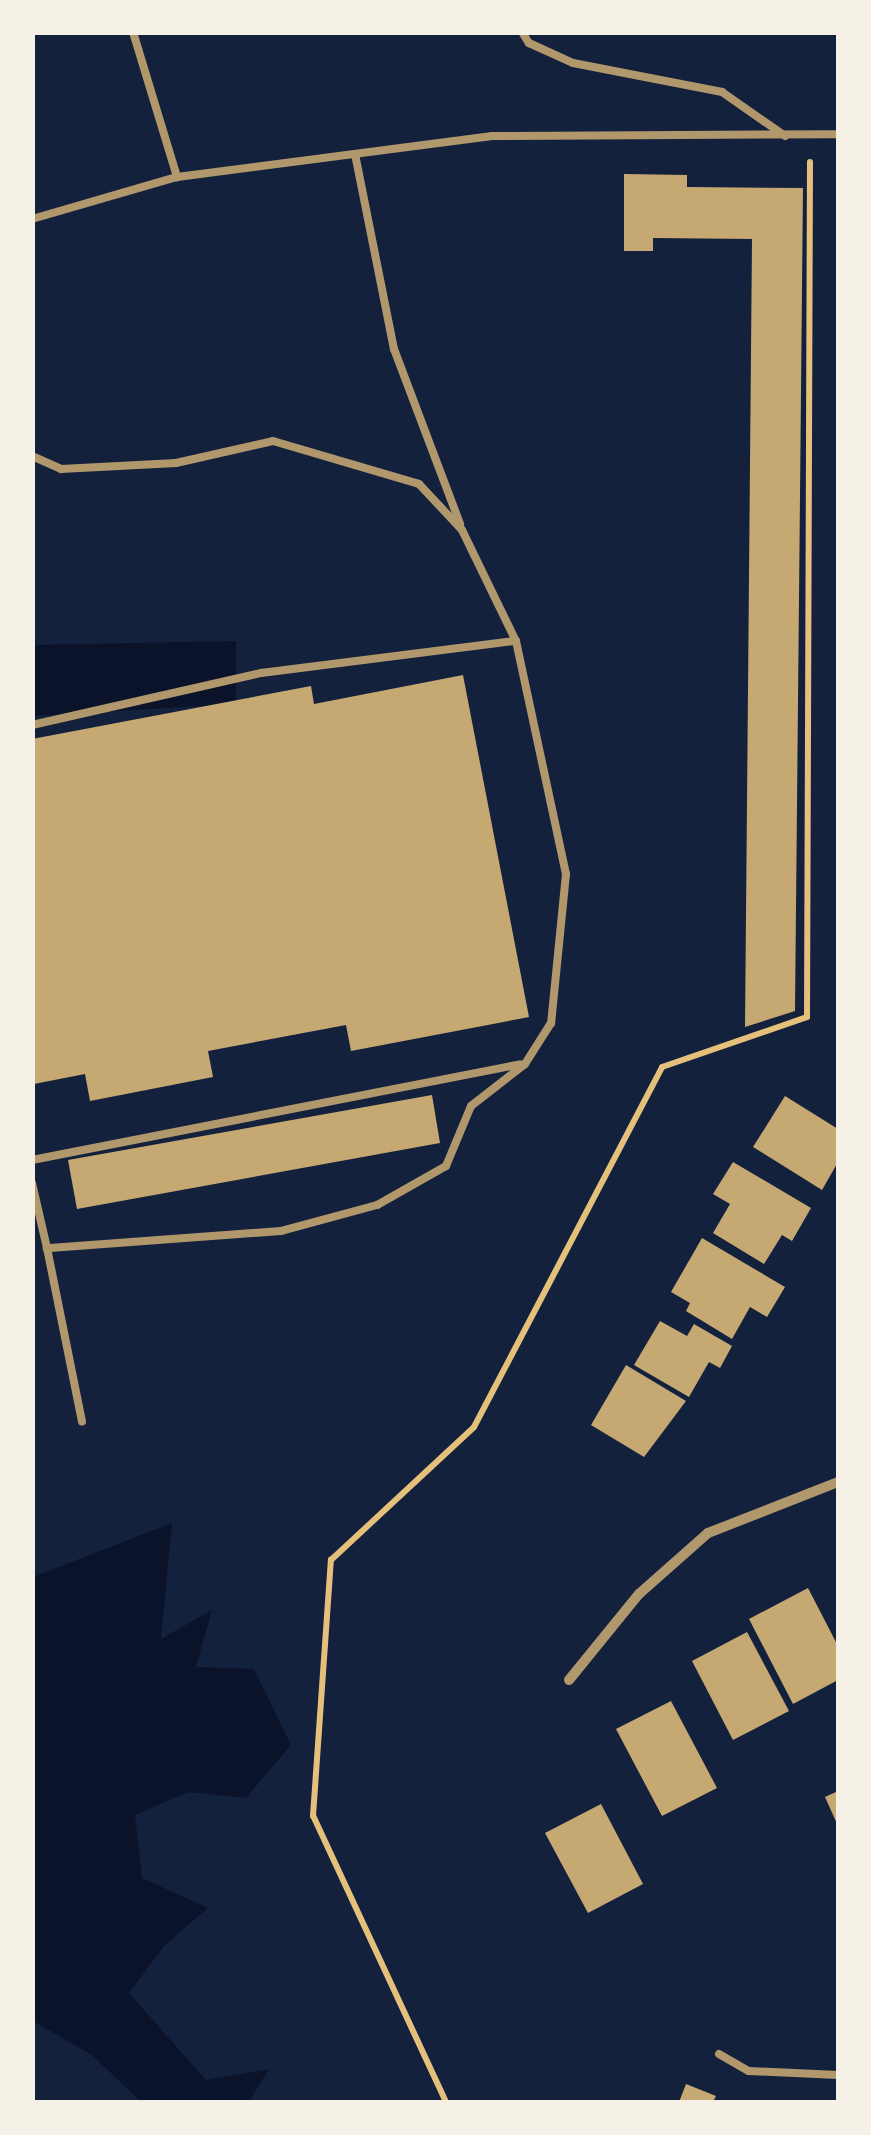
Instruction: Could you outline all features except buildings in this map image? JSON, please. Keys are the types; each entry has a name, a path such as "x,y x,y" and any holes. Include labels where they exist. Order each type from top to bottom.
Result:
{"street":[{"path":"568,1680 639,1594 708,1532 838,1482"}],"lane":[{"path":"134,32 177,178"},
{"path":"522,32 528,43 572,63 722,92 785,136"},
{"path":"32,219 177,178 492,136 838,134"},
{"path":"47,1248 281,1231 377,1206 446,1166 471,1106 525,1064 551,1024 566,874 516,641 462,530 394,349 355,154"},
{"path":"32,456 61,469 176,463 273,441 419,484 462,530"},
{"path":"32,725 261,673 516,641"},
{"path":"32,1160 525,1064"},
{"path":"32,1183 82,1421"},
{"path":"719,2054 749,2071 838,2075"}],"path":[{"path":"446,2102 313,1816 331,1560 474,1426 662,1067 807,1017 810,136"}],"water":[{"path":"236,641 236,704 33,716 33,645"},
{"path":"172,1523 161,1639 212,1610 196,1667 254,1669 291,1745 246,1798 188,1792 135,1815 142,1878 208,1908 164,1946 129,1993 206,2080 269,2069 249,2102 141,2102 92,2055 33,2021 33,1577"}]}
